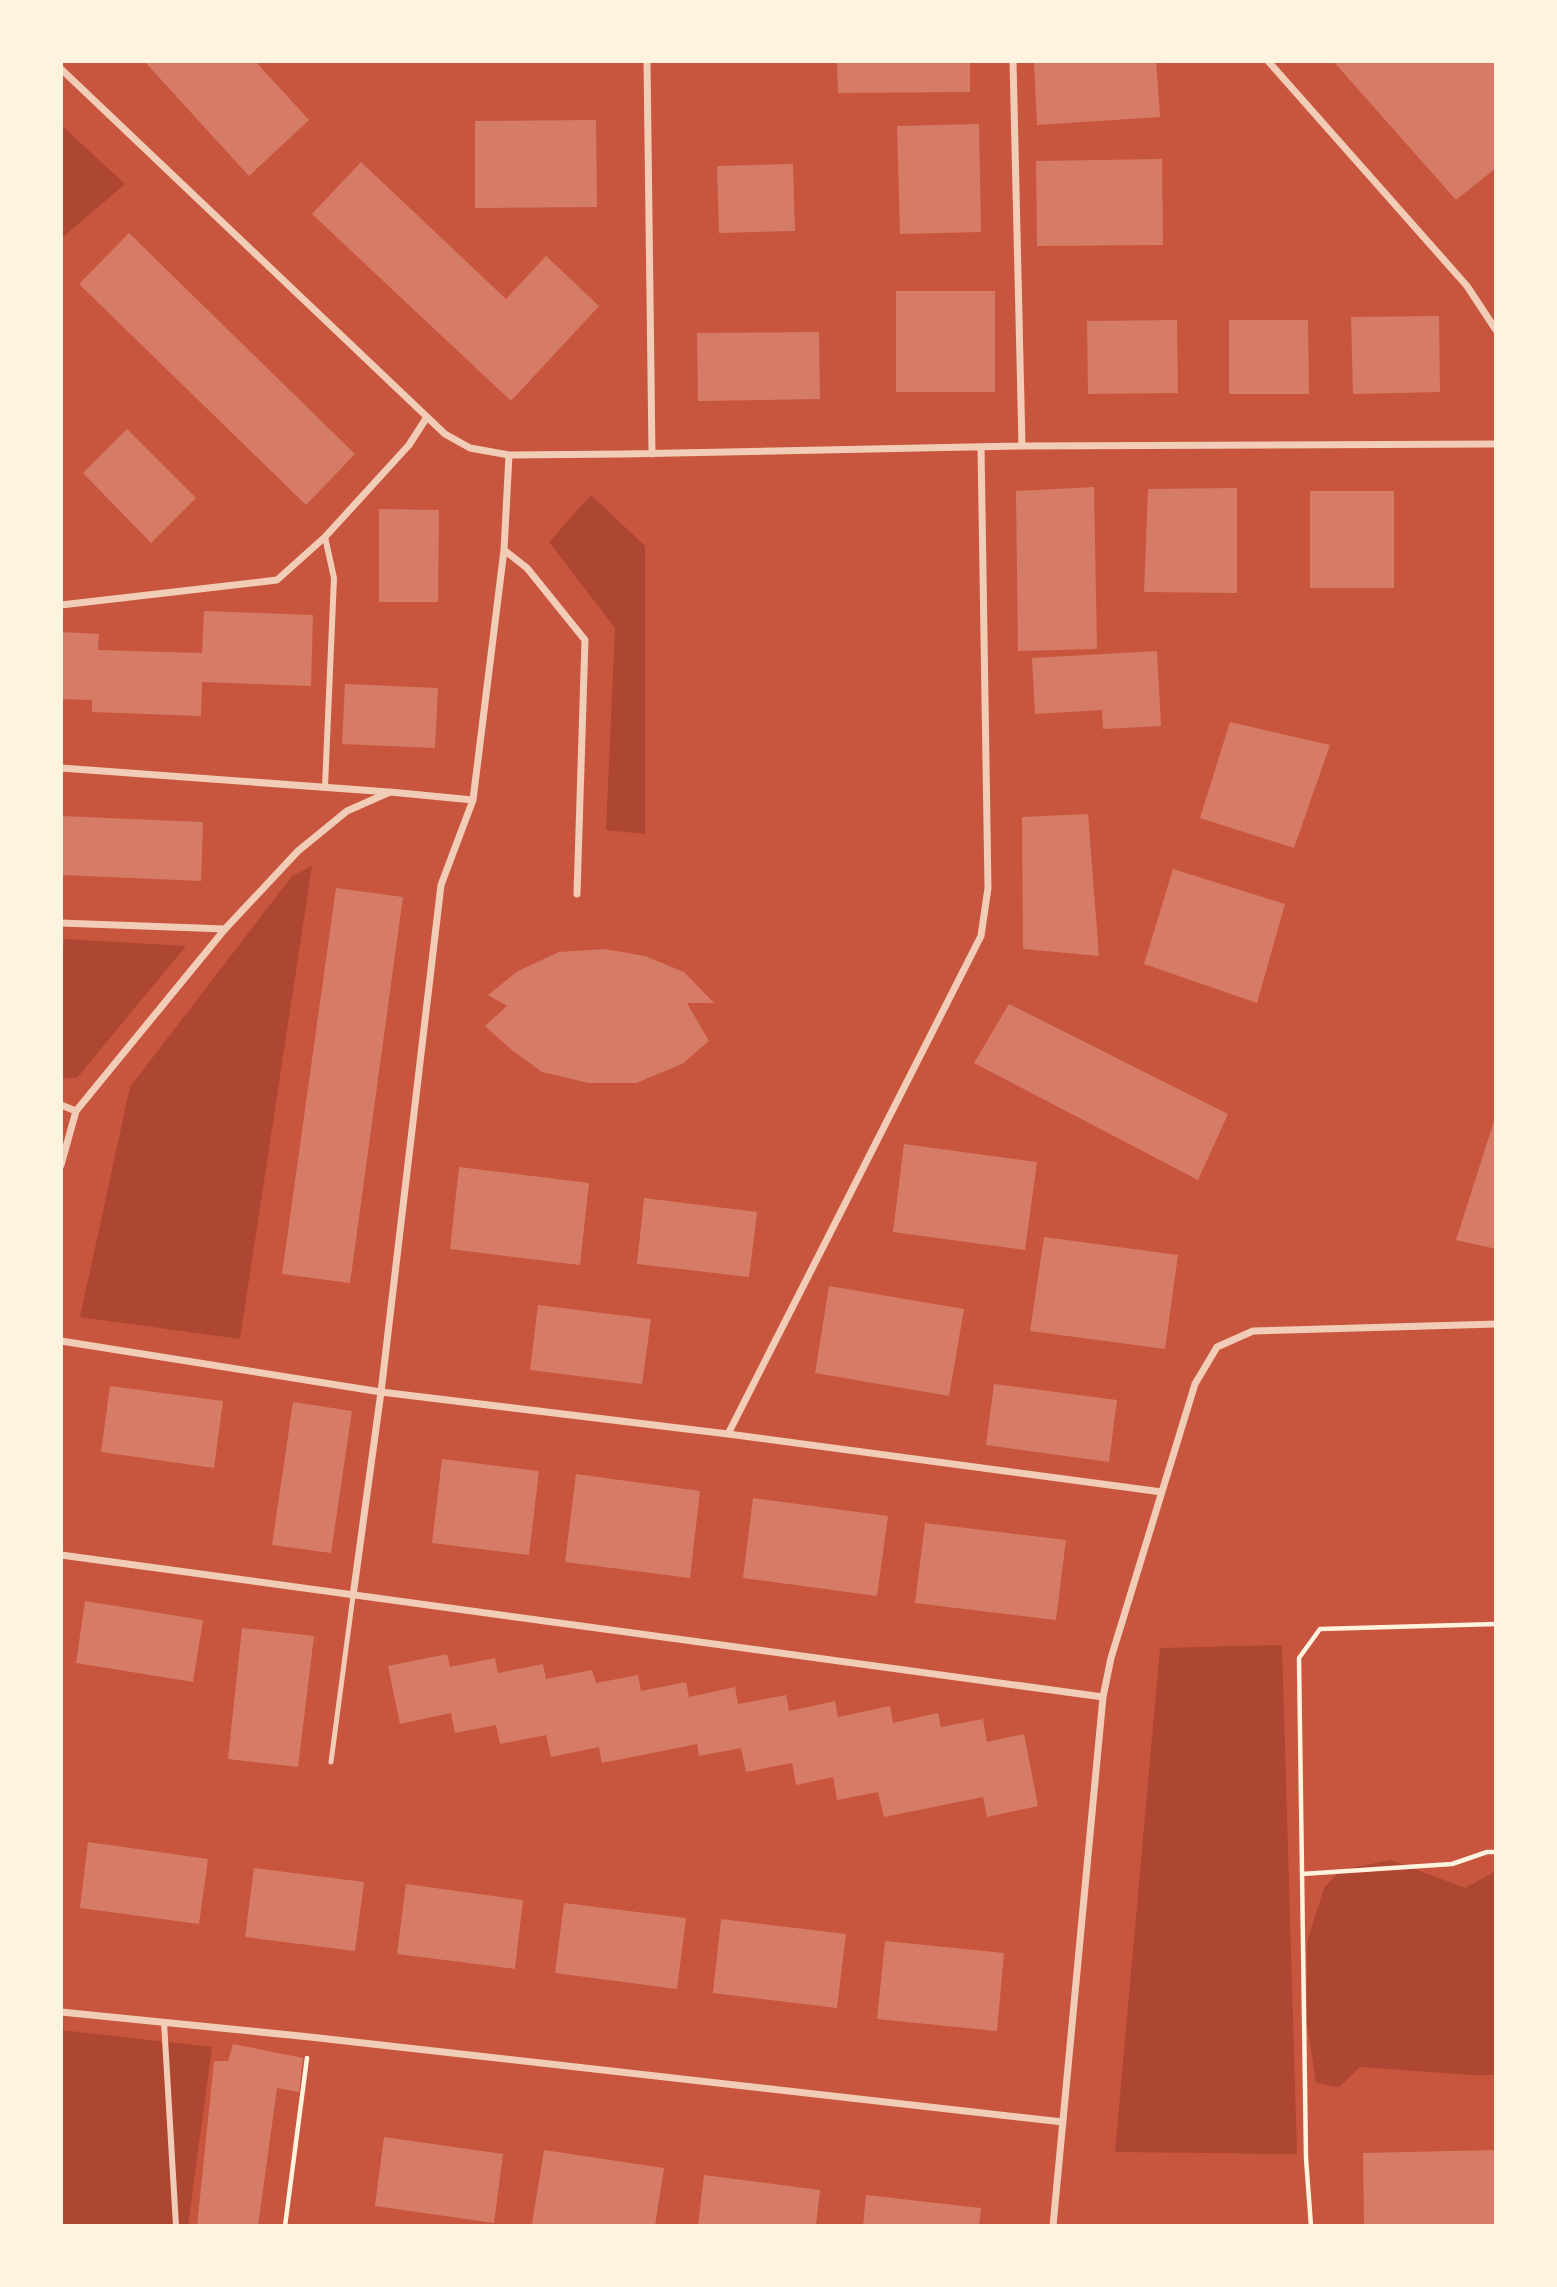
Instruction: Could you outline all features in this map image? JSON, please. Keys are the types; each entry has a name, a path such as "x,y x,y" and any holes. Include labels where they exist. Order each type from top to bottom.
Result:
{"street":[{"path":"646,61 652,454"},
{"path":"1013,61 1022,446"},
{"path":"1268,61 1466,286 1496,330"},
{"path":"61,69 445,434 470,448 509,454 652,454 1022,446 1496,444"},
{"path":"61,606 277,580 325,537 409,445 427,417"},
{"path":"728,1434 981,936 988,888 981,447"},
{"path":"354,1596 441,885 473,800 503,550 509,454"},
{"path":"325,537 334,578 325,787"},
{"path":"503,550 527,568 585,640 577,894"},
{"path":"61,768 473,800"},
{"path":"61,1165 76,1111 225,929 298,851 347,811 390,792"},
{"path":"61,923 225,929"},
{"path":"61,1105 76,1111"},
{"path":"1053,2226 1103,1697 1111,1658 1195,1384 1217,1347 1253,1331 1496,1324"},
{"path":"61,1341 381,1392 728,1434 1162,1492"},
{"path":"61,1555 1103,1697"},
{"path":"61,2012 310,2037 1063,2122"},
{"path":"164,2022 176,2226"}],"lane":[{"path":"331,1762 354,1596"}],"path":[{"path":"1311,2226 1306,2158 1299,1658 1320,1629 1496,1624"},
{"path":"1302,1874 1452,1864 1487,1852 1496,1852"},
{"path":"285,2226 310,2037"}],"shaded area":[{"path":"61,125 125,184 61,239"},
{"path":"591,495 645,546 645,834 606,830 615,628 549,542"},
{"path":"312,866 240,1339 80,1317 130,1087 292,876"},
{"path":"64,939 186,946 77,1078 61,1078 61,979"},
{"path":"1282,1645 1297,2154 1115,2152 1160,1648"},
{"path":"1391,1860 1465,1888 1496,1871 1496,2075 1360,2067 1339,2087 1316,2083 1307,2024 1307,1942 1324,1888 1341,1870"},
{"path":"61,2030 212,2047 188,2226 61,2226"}],"building":[{"path":"144,61 255,61 309,120 249,176"},
{"path":"837,61 970,61 970,92 838,93"},
{"path":"1034,61 1156,61 1160,117 1037,125"},
{"path":"1333,61 1496,61 1496,168 1456,200"},
{"path":"596,120 597,207 475,208 475,121"},
{"path":"979,124 981,232 900,234 897,126"},
{"path":"1162,159 1163,245 1037,246 1036,161"},
{"path":"361,162 506,299 546,256 599,306 511,401 312,214"},
{"path":"793,164 795,231 719,233 717,166"},
{"path":"129,233 355,454 306,505 79,284"},
{"path":"896,291 995,291 995,392 896,392"},
{"path":"1439,316 1440,392 1353,394 1351,317"},
{"path":"1177,320 1178,393 1088,394 1087,321"},
{"path":"1229,320 1308,320 1309,394 1229,394"},
{"path":"819,332 820,399 698,401 697,333"},
{"path":"127,429 196,498 151,543 83,473"},
{"path":"1094,487 1097,649 1018,651 1016,491"},
{"path":"1237,488 1237,593 1144,592 1148,489"},
{"path":"1310,491 1394,491 1394,588 1310,588"},
{"path":"379,509 439,510 438,602 379,602"},
{"path":"204,611 313,615 311,686 202,682 201,716 92,712 92,700 61,699 61,632 99,634 98,650 202,653"},
{"path":"1157,651 1161,726 1103,729 1102,710 1035,714 1032,658"},
{"path":"345,684 438,688 435,748 342,744"},
{"path":"1230,722 1330,745 1294,848 1200,818"},
{"path":"1088,814 1099,956 1023,949 1022,817"},
{"path":"61,816 203,822 201,881 61,875"},
{"path":"1173,869 1285,904 1257,1003 1144,964"},
{"path":"336,888 403,897 350,1283 282,1274"},
{"path":"604,949 645,956 684,972 714,1003 687,1003 709,1041 682,1064 636,1083 589,1083 542,1072 485,1026 507,1006 488,995 518,971 559,952"},
{"path":"1009,1004 1228,1114 1198,1180 974,1063"},
{"path":"1496,1118 1496,1249 1456,1240"},
{"path":"904,1144 1037,1162 1025,1250 893,1232"},
{"path":"459,1167 589,1183 580,1265 450,1249"},
{"path":"644,1198 757,1212 749,1277 637,1264"},
{"path":"1044,1237 1178,1255 1165,1349 1030,1331"},
{"path":"829,1286 964,1309 949,1396 815,1373"},
{"path":"538,1305 651,1319 642,1384 530,1370"},
{"path":"994,1384 1117,1400 1109,1462 986,1445"},
{"path":"110,1386 223,1401 214,1468 101,1452"},
{"path":"293,1402 352,1411 331,1553 272,1545"},
{"path":"442,1459 539,1471 529,1555 432,1543"},
{"path":"576,1474 700,1491 690,1578 565,1562"},
{"path":"753,1498 888,1516 877,1596 743,1578"},
{"path":"925,1523 1066,1540 1056,1620 915,1603"},
{"path":"85,1601 203,1620 193,1682 76,1663"},
{"path":"242,1628 314,1636 298,1767 228,1759"},
{"path":"447,1654 450,1667 495,1658 498,1673 543,1664 546,1679 592,1670 596,1683 638,1675 641,1691 686,1682 689,1697 735,1687 738,1704 786,1695 789,1711 835,1701 838,1717 890,1706 893,1723 938,1713 941,1727 983,1719 987,1742 1024,1734 1038,1806 987,1817 983,1797 884,1817 878,1792 837,1800 833,1777 796,1785 792,1763 746,1772 741,1748 699,1756 697,1744 602,1763 599,1747 551,1757 546,1735 500,1744 496,1725 455,1733 451,1713 400,1724 388,1666"},
{"path":"88,1842 208,1859 199,1924 80,1908"},
{"path":"254,1868 364,1882 355,1951 245,1937"},
{"path":"406,1884 523,1900 515,1969 397,1954"},
{"path":"564,1903 686,1918 677,1989 555,1973"},
{"path":"721,1919 846,1934 837,2008 713,1993"},
{"path":"885,1941 1004,1953 997,2031 877,2019"},
{"path":"233,2044 303,2058 299,2092 277,2088 258,2226 197,2226 214,2061 228,2061"},
{"path":"384,2137 503,2154 494,2223 375,2206"},
{"path":"544,2150 664,2168 655,2226 532,2224"},
{"path":"1496,2150 1496,2226 1364,2226 1363,2153"},
{"path":"704,2175 820,2190 816,2226 698,2226"},
{"path":"866,2195 981,2208 979,2226 863,2226"}]}
